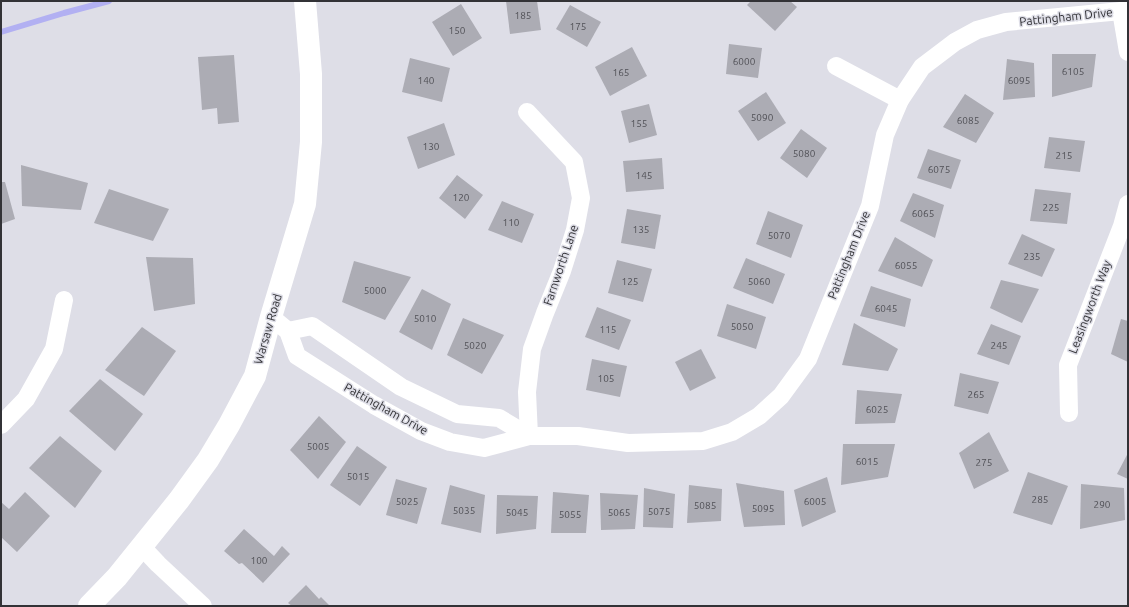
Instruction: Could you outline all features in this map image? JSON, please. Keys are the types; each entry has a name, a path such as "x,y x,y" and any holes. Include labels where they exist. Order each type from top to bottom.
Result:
{"street":[{"name":"Warsaw Road","path":"89,606 117,577 142,547 208,460 229,425 255,376 305,204 312,142 311,74 305,1"},
{"path":"1124,10 1128,52"},
{"name":"Pattingham Drive","path":"288,331 297,356 406,423 421,431 450,442 484,448 530,436 578,436 628,443 703,441 732,432 759,416 781,396 808,359 870,206 885,135 900,100 922,67 955,42 977,30 1006,22 1124,10"},
{"path":"836,66 900,100"},
{"name":"Farnworth Lane","path":"527,112 574,162 581,198 576,230 562,271 544,313 532,349 527,392 530,436"},
{"name":"Leasingworth Way","path":"1069,413 1068,365 1122,226 1128,204"},
{"path":"1,425 26,399 54,349 64,300"},
{"path":"271,317 288,331 312,326 401,387 457,414 499,418 530,436"},
{"path":"360,396 377,371"},
{"path":"406,423 420,396"},
{"path":"142,547 203,606"}],"building":[{"path":"506,1 537,1 541,30 510,34"},
{"path":"751,1 790,1 797,7 775,31 747,5"},
{"path":"461,4 482,38 453,56 432,22"},
{"path":"570,5 601,22 587,47 556,29"},
{"path":"729,44 762,48 758,78 726,74"},
{"path":"632,47 647,76 610,96 595,67"},
{"path":"1052,54 1096,54 1092,87 1052,97"},
{"path":"234,55 239,122 218,124 217,108 202,110 198,57"},
{"path":"410,58 450,68 442,102 402,92"},
{"path":"1007,59 1034,63 1035,97 1003,100"},
{"path":"766,92 786,123 758,141 738,111"},
{"path":"965,94 994,113 976,143 943,127"},
{"path":"649,104 657,135 629,143 621,111"},
{"path":"444,123 455,155 418,169 407,137"},
{"path":"801,129 827,148 807,178 780,158"},
{"path":"1049,137 1085,141 1080,172 1044,168"},
{"path":"928,149 961,160 951,189 917,178"},
{"path":"662,158 664,189 626,192 623,161"},
{"path":"21,165 88,183 81,210 22,206"},
{"path":"457,175 483,195 465,219 439,198"},
{"path":"1,182 5,182 15,219 1,224"},
{"path":"109,189 169,209 153,241 94,223"},
{"path":"1035,189 1071,193 1067,224 1030,221"},
{"path":"913,193 944,205 935,238 900,221"},
{"path":"502,201 534,214 522,243 488,230"},
{"path":"627,209 661,215 655,249 621,243"},
{"path":"768,211 803,225 791,258 756,244"},
{"path":"1022,234 1055,249 1042,277 1008,264"},
{"path":"895,237 933,260 922,287 878,271"},
{"path":"146,257 193,258 195,304 154,311"},
{"path":"746,258 785,274 773,304 733,288"},
{"path":"617,260 652,269 643,302 608,293"},
{"path":"354,261 411,277 385,320 342,302"},
{"path":"1001,280 1039,289 1022,323 990,308"},
{"path":"871,286 911,299 905,327 860,316"},
{"path":"422,289 451,304 432,350 399,332"},
{"path":"727,304 766,317 756,349 717,336"},
{"path":"597,307 631,320 619,350 585,337"},
{"path":"463,318 504,335 482,374 447,355"},
{"path":"1121,319 1128,321 1128,362 1111,354"},
{"path":"854,323 898,349 888,371 842,365"},
{"path":"991,324 1021,336 1009,365 977,354"},
{"path":"142,327 176,351 144,396 105,370"},
{"path":"701,349 716,378 690,391 675,362"},
{"path":"592,359 627,366 620,397 586,390"},
{"path":"960,373 999,382 988,414 954,406"},
{"path":"100,379 143,414 115,451 69,411"},
{"path":"857,390 902,394 895,423 855,424"},
{"path":"319,416 346,442 318,479 290,450"},
{"path":"989,432 1009,471 974,489 959,453"},
{"path":"60,436 102,471 75,508 29,468"},
{"path":"843,444 895,444 888,477 841,485"},
{"path":"357,446 387,467 360,506 330,485"},
{"path":"1128,453 1128,479 1117,474"},
{"path":"1028,472 1068,486 1052,525 1013,513"},
{"path":"827,477 836,512 802,527 794,490"},
{"path":"396,479 427,488 417,524 386,515"},
{"path":"736,483 784,491 785,525 744,527"},
{"path":"1081,484 1124,488 1125,520 1080,529"},
{"path":"450,485 485,495 481,533 441,524"},
{"path":"689,485 722,489 721,521 687,523"},
{"path":"644,488 675,494 673,528 643,527"},
{"path":"25,492 50,516 17,552 1,537 1,502 9,509"},
{"path":"553,492 589,495 586,533 551,533"},
{"path":"600,493 638,495 635,529 601,530"},
{"path":"497,495 538,496 536,529 496,534"},
{"path":"244,529 274,556 282,546 290,554 263,583 242,563 239,564 224,551"},
{"path":"306,585 319,599 321,597 330,606 292,606 288,603"}],"waterway":[{"path":"1,32 109,1"}]}
